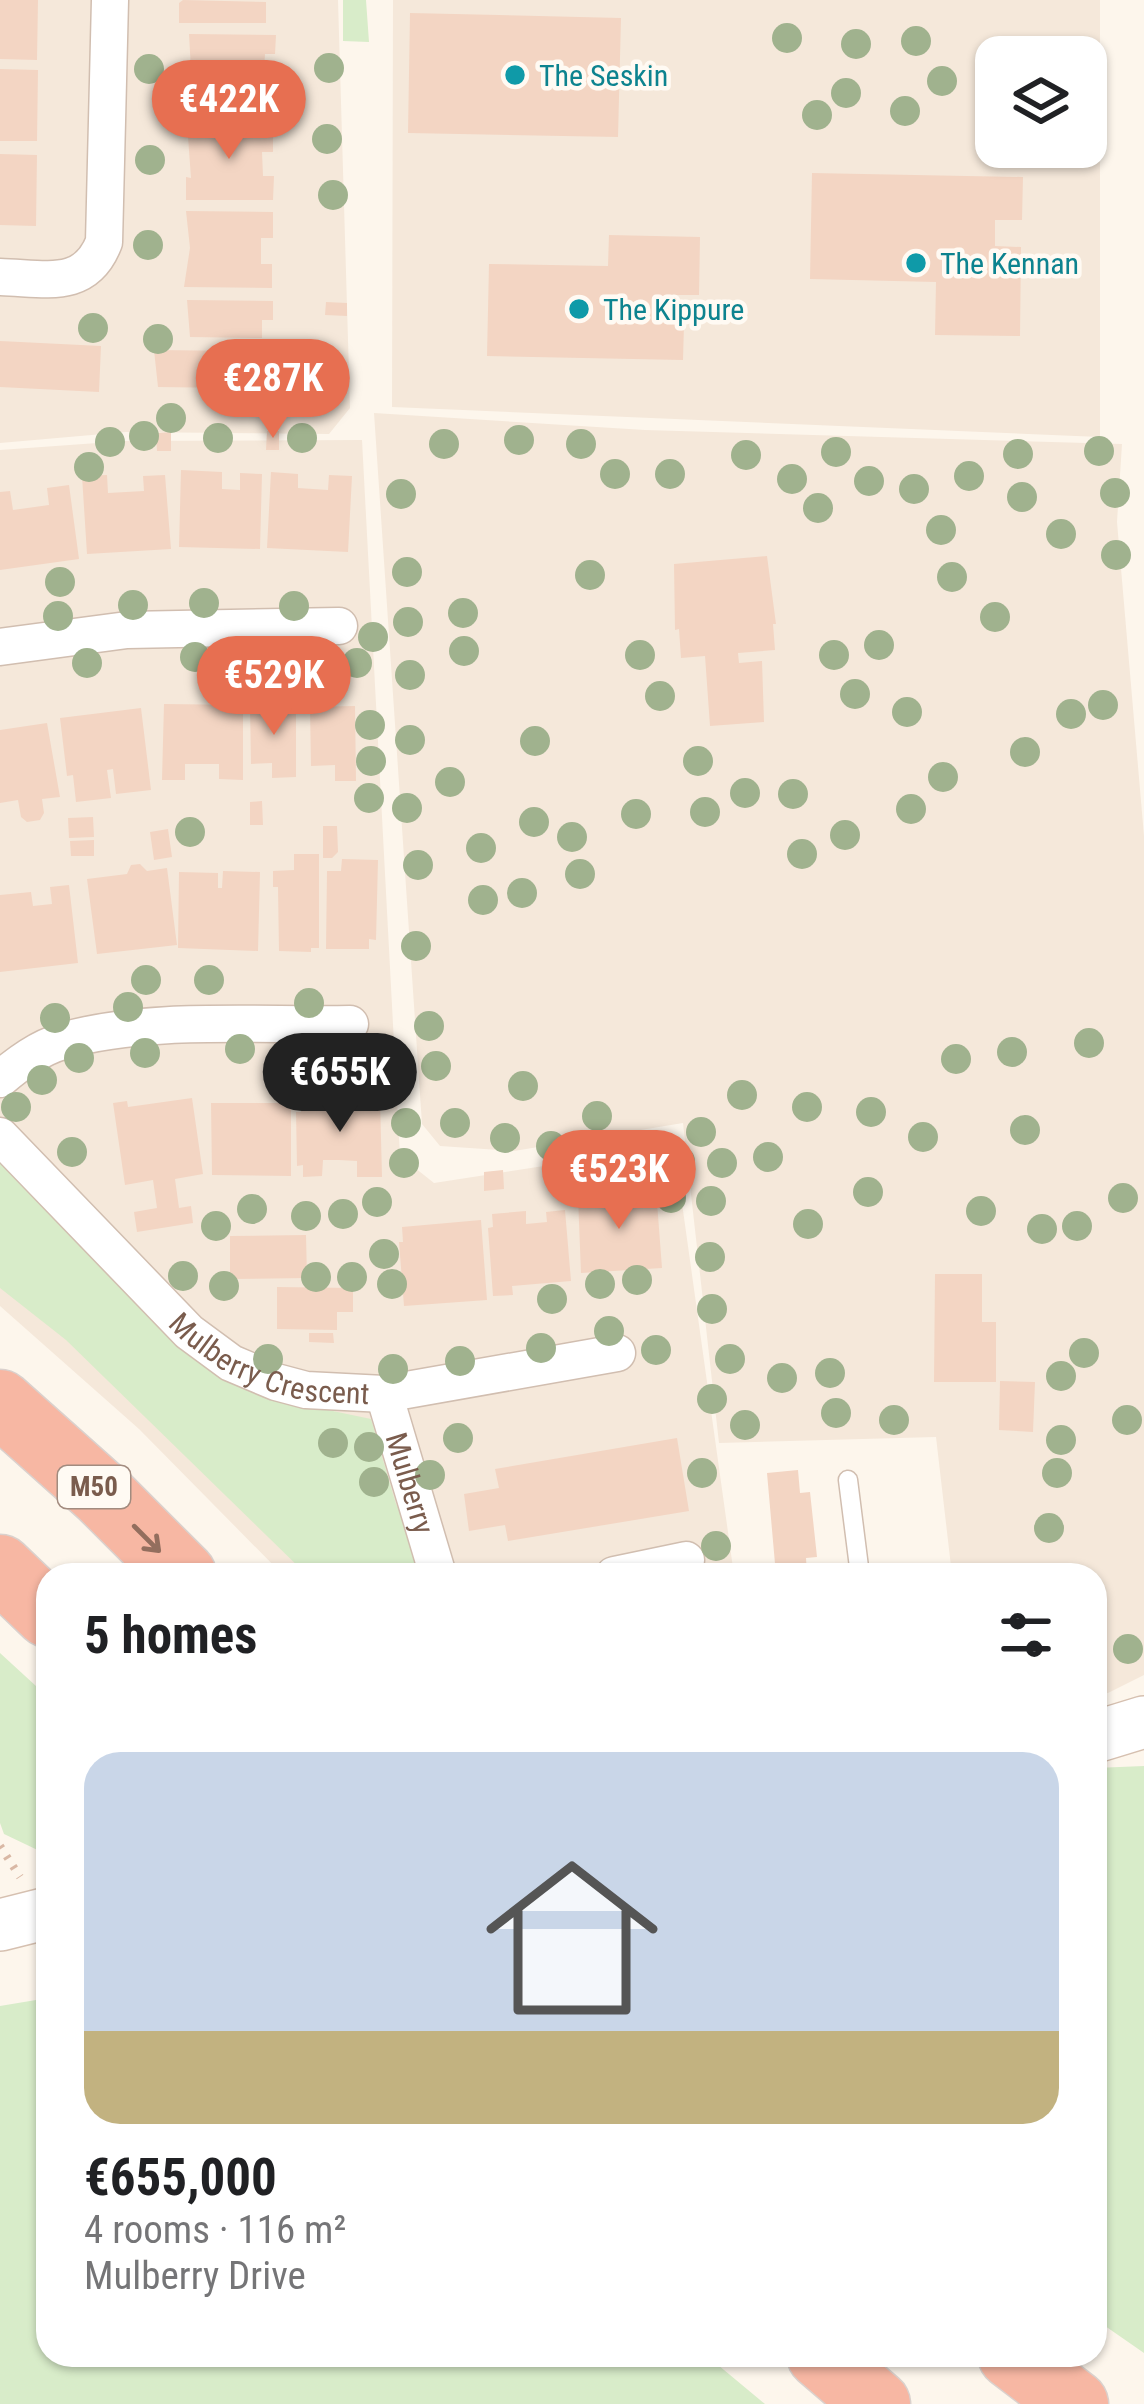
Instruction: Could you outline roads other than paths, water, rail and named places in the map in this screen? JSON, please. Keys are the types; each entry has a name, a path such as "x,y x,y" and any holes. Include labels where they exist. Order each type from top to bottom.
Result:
{"highway":[{"name":"M50","path":"0,1403 171,1563"},
{"path":"0,1568 36,1602"},
{"path":"834,2367 877,2404"},
{"path":"1027,2367 1075,2404"}],"street":[{"path":"0,277 60,279 95,265 104,242 110,0"},
{"path":"0,647 131,629 339,626"},
{"path":"0,1079 23,1060 63,1040 202,1025 350,1024"},
{"name":"Mulberry Crescent","path":"0,1136 189,1332 231,1363 306,1390 384,1394 617,1353"},
{"name":"Mulberry","path":"384,1394 434,1563"},
{"path":"672,1563 686,1560"},
{"path":"1107,1734 1144,1722"},
{"path":"1107,1739 1144,1741"},
{"path":"0,1924 36,1916"}],"lane":[{"path":"848,1480 858,1563"}],"place":[{"name":"The Seskin","path":"515,75"},
{"name":"The Kennan","path":"916,263"},
{"name":"The Kippure","path":"579,309"}]}
